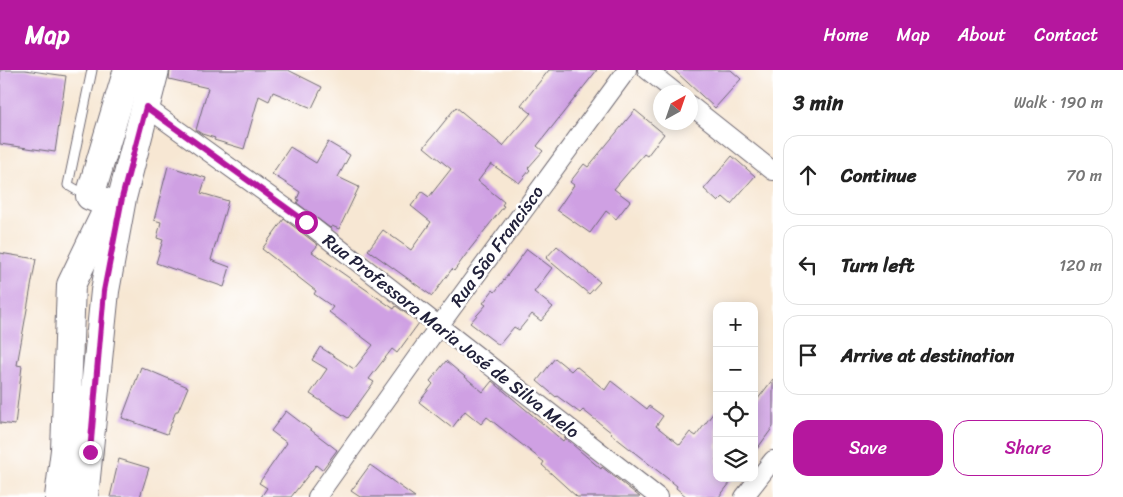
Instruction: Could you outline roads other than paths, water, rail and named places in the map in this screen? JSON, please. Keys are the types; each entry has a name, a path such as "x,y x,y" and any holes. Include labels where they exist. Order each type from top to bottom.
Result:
{"main road":[{"path":"84,497 77,451 72,285 110,204 90,196 126,76 132,70"},
{"path":"59,497 77,451 122,198 155,70"}],"street":[{"name":"Rua São Francisco","path":"317,497 439,326 628,70"},
{"path":"647,70 666,85"},
{"name":"Rua Professora Maria José de Silva Melo","path":"146,107 306,222 658,497"},
{"path":"698,111 773,171"},
{"path":"744,497 773,460"}],"lane":[{"path":"92,70 68,185 84,195 110,204"}]}
